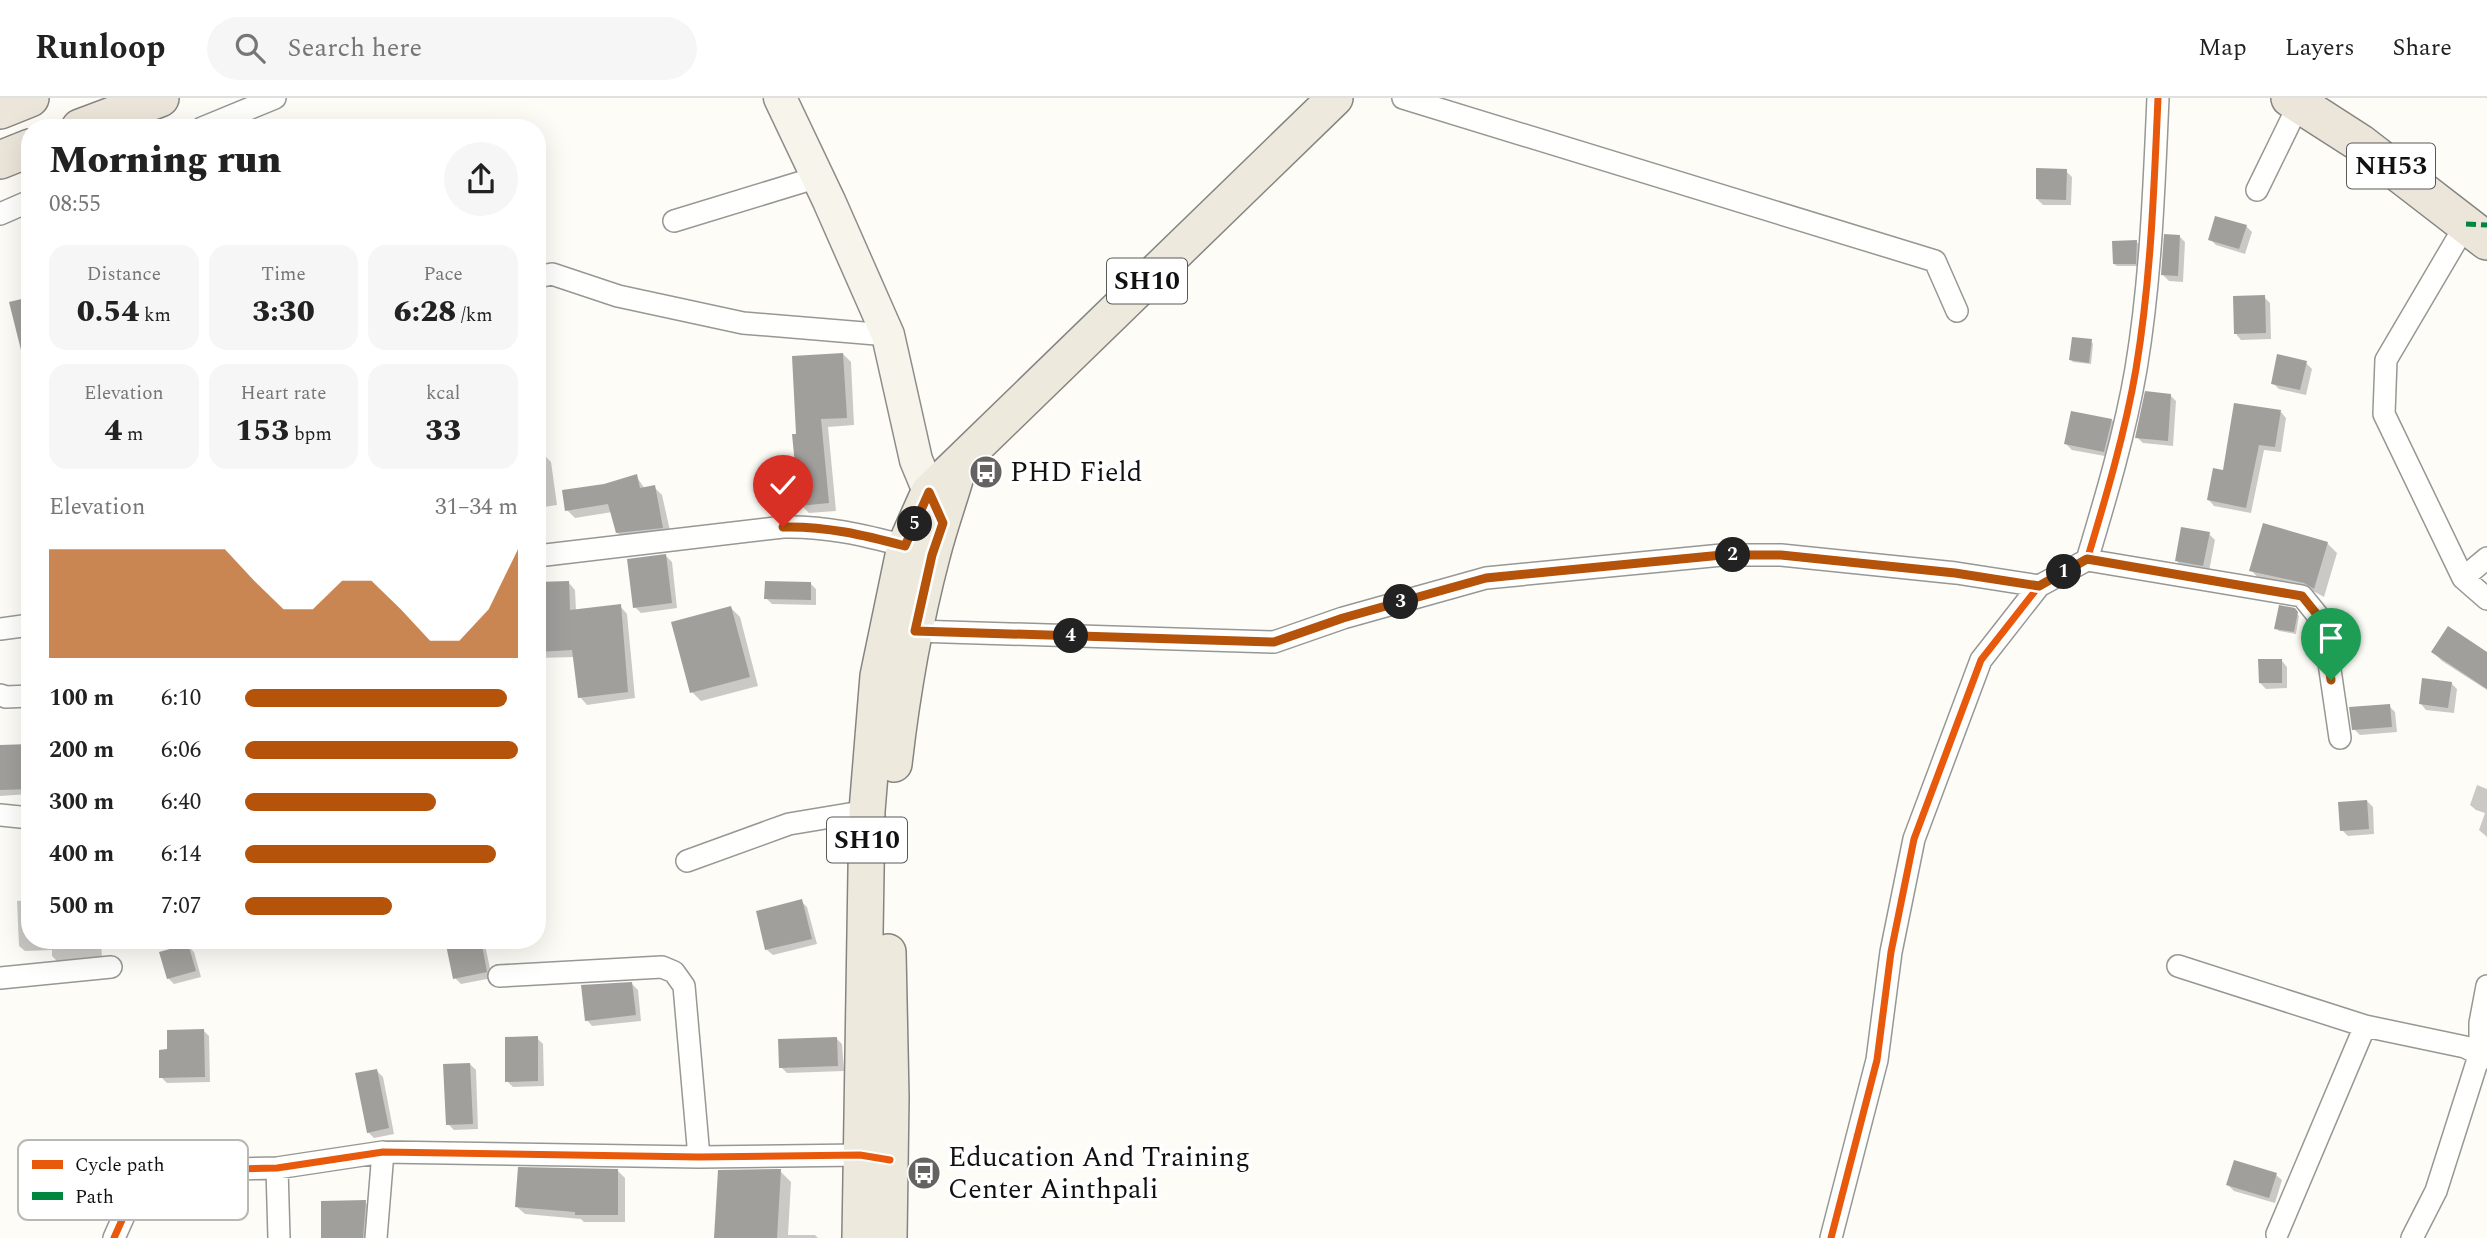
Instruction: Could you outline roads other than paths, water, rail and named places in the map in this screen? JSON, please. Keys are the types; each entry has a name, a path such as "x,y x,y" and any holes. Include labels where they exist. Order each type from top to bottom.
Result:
{"highway":[{"path":"0,110 30,98"},
{"path":"104,119 160,98"},
{"name":"NH53","path":"2295,101 2360,143 2477,233"},
{"path":"0,160 21,152"}],"main road":[{"path":"780,98 888,335 916,460 936,508"},
{"name":"SH10","path":"889,1238 875,1158 867,811 878,676 905,546 936,508 960,463 1002,419 1335,98"},
{"name":"SH10","path":"860,1238 875,1158 890,807 899,717 932,555 936,508"}],"street":[{"path":"224,119 275,98"},
{"path":"1403,98 1935,261 1957,311"},
{"path":"2087,559 2112,474 2136,369 2153,224 2158,98"},
{"path":"2257,190 2295,101"},
{"path":"674,221 818,177"},
{"path":"0,214 21,205"},
{"path":"2477,233 2386,360 2384,414 2463,578 2487,599"},
{"path":"546,275 552,274 618,296 743,323 888,335"},
{"path":"546,555 808,526 851,531 905,546"},
{"path":"915,631 1274,642 1343,618 1486,578 1722,555 1781,555 1955,573 2039,586"},
{"path":"2463,578 2487,558"},
{"path":"1831,1238 1877,1060 1891,952 1914,839 1981,660 2039,586 2087,559 2302,596 2323,622 2340,737"},
{"path":"0,629 21,626"},
{"path":"0,695 21,696"},
{"path":"687,861 789,824 867,811"},
{"path":"0,815 21,817"},
{"path":"0,978 111,967"},
{"path":"499,976 662,967 674,972 684,986 699,1157"},
{"path":"2178,967 2365,1026 2465,1047 2483,1056"},
{"path":"2412,1238 2436,1191 2483,1056 2480,1023 2487,986"},
{"path":"2277,1234 2365,1026"},
{"path":"248,1169 277,1168 383,1152 875,1158"},
{"path":"376,1238 383,1152"},
{"path":"277,1168 279,1238"},
{"path":"114,1238 122,1220"}],"place":[{"name":"PHD Field","path":"986,472"},
{"name":"Education And Training Center Ainthpali","path":"924,1173"}]}
